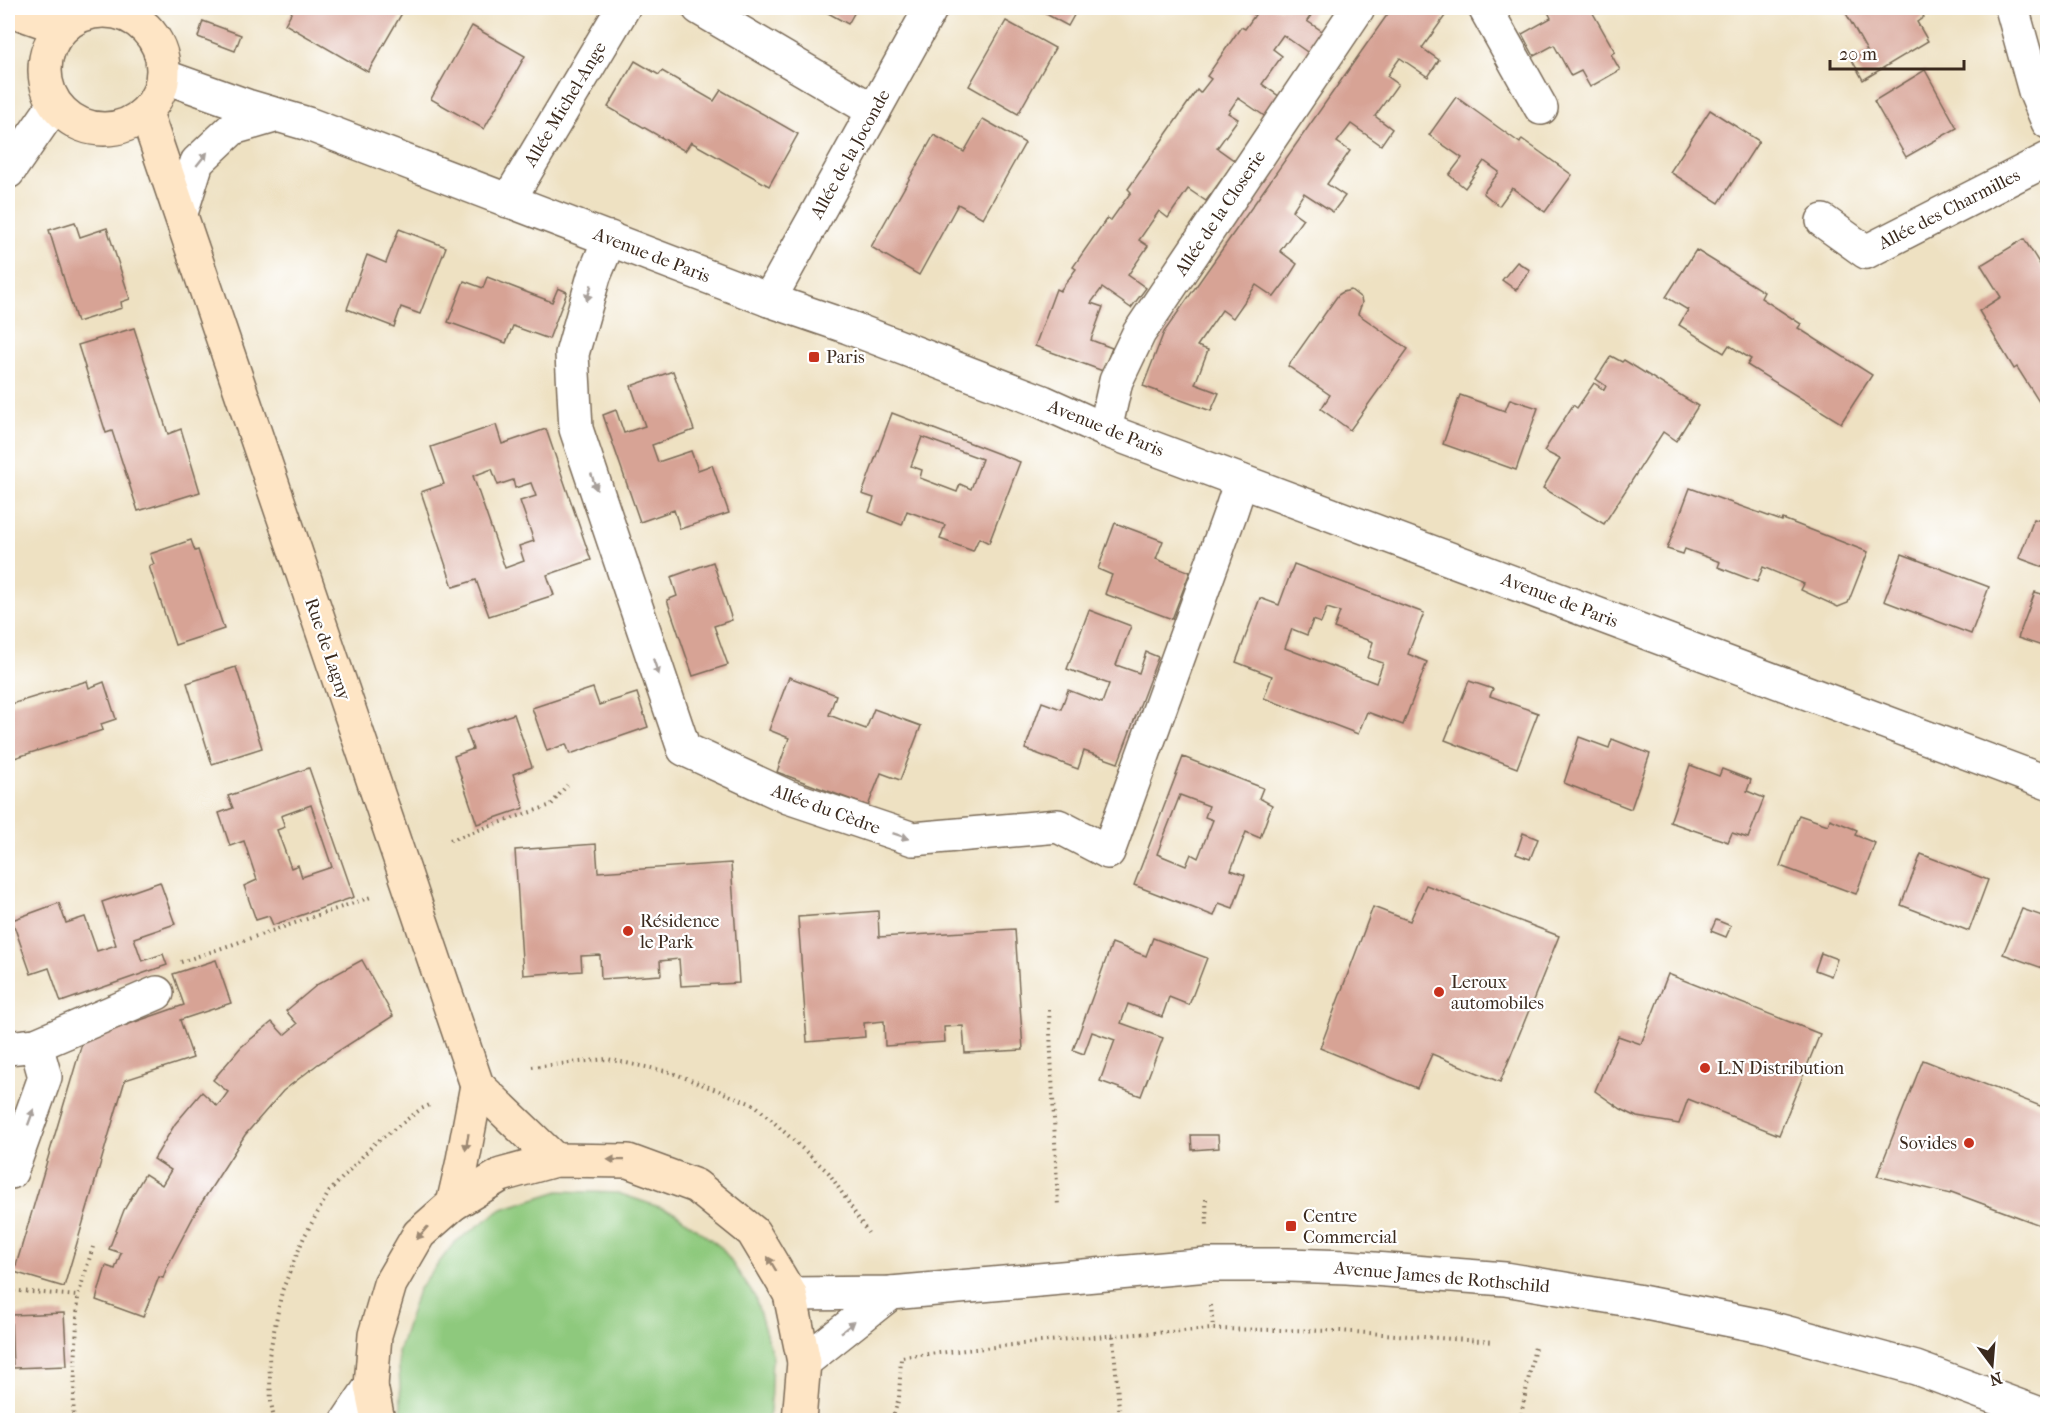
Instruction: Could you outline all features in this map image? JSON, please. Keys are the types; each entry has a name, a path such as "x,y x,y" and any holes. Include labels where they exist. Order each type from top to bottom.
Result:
{"main road":[{"path":"8,9 62,28"},
{"path":"120,10 139,22 153,36 162,56 163,76 158,96 146,113 129,125 109,130 88,128 69,118 55,104 46,86 45,65 50,45 62,28 79,16 99,11 120,10"},
{"name":"Rue de Lagny","path":"146,113 477,1084 555,1160"},
{"name":"Rue de Lagny","path":"453,1204 477,1084"},
{"path":"378,1420 371,1386 375,1335 390,1284 419,1234 453,1204 501,1175 555,1160 628,1161 696,1186 753,1232 790,1294 804,1362 799,1420"}],"street":[{"name":"Allée Michel-Ange","path":"508,201 623,8"},
{"path":"699,8 874,111"},
{"name":"Allée de la Joconde","path":"769,300 931,8"},
{"name":"Allée de la Closerie","path":"1105,430 1116,381 1139,333 1358,8"},
{"path":"1485,8 1541,108"},
{"path":"2012,8 2035,91 2048,122"},
{"name":"Avenue de Paris","path":"163,76 308,124 1043,402 1105,430 2048,783"},
{"path":"8,172 55,104"},
{"path":"181,213 197,162 233,128 278,115"},
{"name":"Allée des Charmilles","path":"1823,221 1866,252 2048,159"},
{"name":"Allée du Cèdre","path":"610,238 594,276 572,354 576,429 684,749 788,797 913,839 1058,826 1108,852 1240,481"},
{"path":"8,1171 11,1172 45,1077 22,1046 157,993"},
{"name":"Avenue James de Rothschild","path":"790,1294 891,1293 1208,1265 1335,1267 1505,1279 1636,1301 1766,1327 1916,1368 2048,1417"},
{"path":"804,1362 891,1293"},
{"path":"348,1420 371,1386"}],"path":[{"path":"450,840 551,805 567,785"},
{"path":"157,993 170,966 371,897 364,873 400,862"},
{"path":"1049,1010 1058,1207"},
{"path":"532,1067 607,1059 670,1072 755,1105 829,1173 868,1233"},
{"path":"274,1420 268,1356 282,1291 304,1237 329,1192 374,1144 421,1109 477,1084"},
{"path":"73,1420 78,1296 93,1247"},
{"path":"8,1290 78,1296"},
{"path":"892,1420 898,1398 901,1357 1077,1338 1224,1329 1340,1331 1495,1342"},
{"path":"1113,1336 1120,1420"},
{"path":"1520,1420 1535,1347"}],"green space":[{"path":"559,1191 618,1193 674,1212 722,1248 755,1297 772,1354 770,1413 767,1420 402,1420 398,1352 418,1290 454,1243 502,1209"}],"building":[{"path":"294,8 405,8 368,72 285,24"},
{"path":"819,8 857,8 848,24"},
{"path":"1035,8 1078,8 1068,26"},
{"path":"1255,8 1316,8 1307,21 1325,33 1310,54 1283,35 1273,49 1282,56 1262,84 1280,97 1266,117 1238,98 1228,113 1238,119 1217,148 1235,161 1206,201 1188,189 1168,218 1159,211 1139,240 1148,246 1128,275 1146,288 1131,308 1102,288 1091,303 1103,307 1091,340 1112,348 1103,371 1035,346 1056,289 1060,291 1076,269 1073,267 1107,218 1111,220 1131,192 1128,189 1197,90 1200,93 1211,79 1207,76 1241,27 1245,29 1255,15 1252,13"},
{"path":"1392,8 1442,8 1439,12 1445,16 1422,48 1439,60 1428,77 1400,58 1387,76 1398,84 1375,116 1392,129 1381,145 1351,124 1337,142 1350,151 1327,184 1345,196 1333,212 1304,193 1292,211 1303,219 1280,251 1297,264 1286,281 1274,297 1256,285 1233,318 1222,310 1197,346 1208,350 1195,384 1219,393 1211,411 1143,386 1164,332"},
{"path":"1546,8 1590,8 1615,52 1611,54 1620,70 1590,87 1581,71 1571,76 1554,45 1534,56 1522,34 1551,18"},
{"path":"1843,8 1918,8 1924,17 1917,22 1928,41 1863,80 1852,60 1867,51"},
{"path":"203,21 241,35 235,51 198,37"},
{"path":"1006,21 1055,48 1018,114 969,86"},
{"path":"472,26 525,56 484,129 431,99"},
{"path":"635,61 659,75 662,71 714,101 721,90 798,134 769,186 691,142 685,151 608,107"},
{"path":"1925,70 1957,128 1906,157 1874,101"},
{"path":"1456,97 1520,143 1522,139 1572,175 1545,212 1512,188 1499,206 1483,193 1499,172 1484,161 1465,188 1449,175 1462,158 1429,135"},
{"path":"1710,110 1759,141 1719,203 1670,172"},
{"path":"983,119 1025,143 983,218 958,204 919,275 871,247 934,135 964,152"},
{"path":"75,222 80,237 107,228 130,299 121,302 122,308 77,322 49,230"},
{"path":"399,229 446,247 420,314 401,307 394,327 347,309 367,255 386,263"},
{"path":"2024,239 2048,277 2048,416 2017,367 2014,369 1979,311 2001,297 1981,265"},
{"path":"1696,250 1764,292 1761,298 1801,324 1798,328 1872,375 1841,423 1747,365 1751,359 1729,345 1724,353 1679,325 1688,310 1666,297"},
{"path":"1517,262 1530,270 1516,290 1502,280"},
{"path":"487,277 552,302 558,288 567,292 549,339 513,326 506,343 448,322 464,281 483,288"},
{"path":"1351,290 1361,298 1362,303 1358,314 1408,349 1350,430 1321,409 1330,395 1288,366 1338,295"},
{"path":"134,328 168,434 181,429 200,492 138,511 112,431 106,433 78,345"},
{"path":"1611,356 1622,362 1624,360 1698,406 1676,441 1663,432 1604,524 1543,488 1560,459 1544,451 1573,405 1577,408 1594,383 1604,390 1606,386 1596,379"},
{"path":"673,371 694,430 652,445 658,462 691,451 698,470 712,465 729,513 680,529 674,510 640,522 603,415 616,410 624,433 645,426 631,386"},
{"path":"1460,395 1505,411 1510,399 1538,408 1516,470 1443,444"},
{"path":"892,413 1020,462 989,543 979,538 973,551 940,539 945,525 907,511 902,525 869,512 874,498 862,494","holes":["922,437 982,459 971,489 960,484 957,492 920,478 922,470 911,466"]},
{"path":"496,425 502,444 546,429 591,560 547,575 554,595 489,616 476,580 453,587 421,492 444,484 431,447","holes":["492,469 498,485 513,480 515,488 531,483 536,496 520,501 534,541 519,546 524,561 505,568 473,476"]},
{"path":"1690,488 1782,521 1783,519 1868,552 1848,603 1838,607 1801,590 1804,584 1763,567 1757,582 1718,567 1720,562 1685,549 1683,554 1667,549"},
{"path":"2034,519 2048,523 2046,568 2019,558"},
{"path":"1115,523 1163,541 1156,559 1190,572 1172,619 1105,594 1112,575 1098,569"},
{"path":"191,540 195,551 198,550 224,629 175,645 149,566 154,564 150,554"},
{"path":"1902,554 1989,587 1971,634 1884,601"},
{"path":"713,562 732,620 714,626 728,665 693,676 667,600 677,596 671,577"},
{"path":"1294,564 1424,613 1408,654 1427,662 1403,725 1367,712 1358,734 1264,698 1272,676 1236,662 1260,598 1279,605","holes":["1327,608 1340,612 1334,628 1373,642 1368,658 1383,663 1376,683 1285,648 1292,629 1307,635 1313,620 1321,623"]},
{"path":"2035,592 2048,596 2048,648 2018,638"},
{"path":"1089,610 1131,626 1116,665 1139,673 1146,652 1158,657 1118,763 1084,751 1078,769 1025,749 1042,702 1061,709 1068,690 1102,703 1109,684 1067,669"},
{"path":"236,667 262,748 212,764 187,683"},
{"path":"789,677 836,695 829,715 847,722 866,729 874,709 921,726 900,780 881,773 868,806 777,772 789,738 769,730"},
{"path":"87,681 89,688 104,682 116,719 101,724 103,730 8,760 8,705"},
{"path":"1469,681 1493,689 1490,696 1538,713 1517,768 1445,740"},
{"path":"593,688 599,705 637,693 648,727 570,754 566,744 547,751 532,708"},
{"path":"514,714 532,767 513,774 524,808 477,824 454,756 473,749 466,730"},
{"path":"1579,737 1609,748 1612,739 1650,754 1631,809 1564,783"},
{"path":"1183,757 1263,788 1259,798 1272,805 1260,838 1246,832 1231,870 1245,875 1233,908 1219,903 1214,916 1134,885","holes":["1180,795 1209,806 1205,817 1213,820 1198,858 1191,854 1186,866 1157,854"]},
{"path":"1690,765 1719,776 1722,769 1751,780 1747,791 1764,798 1748,838 1732,833 1728,842 1670,822"},
{"path":"309,768 354,897 273,925 269,916 256,920 244,886 257,880 244,841 230,846 219,813 233,808 228,796","holes":["311,805 332,867 302,877 298,865 291,868 277,830 285,827 281,816"]},
{"path":"1799,815 1828,825 1830,819 1857,830 1855,835 1875,843 1856,894 1780,866"},
{"path":"1523,833 1538,839 1530,859 1516,854"},
{"name":"Résidence le Park","path":"596,844 598,872 731,863 739,983 681,986 679,959 660,961 661,975 601,979 600,955 581,956 582,971 523,975 515,850"},
{"path":"1921,854 1988,880 1969,931 1901,905"},
{"path":"160,882 175,924 134,938 142,961 163,954 167,965 61,1002 49,968 31,974 12,920 59,903 66,923 85,917 97,951 116,945 102,902"},
{"name":"Leroux automobiles","path":"1426,885 1559,936 1500,1082 1432,1054 1417,1088 1320,1048 1373,907 1410,921"},
{"path":"2022,909 2048,918 2048,970 2003,954"},
{"path":"878,911 879,937 1015,929 1023,1050 965,1053 963,1026 944,1027 945,1042 885,1046 884,1021 864,1023 865,1037 807,1042 798,917"},
{"path":"1716,920 1731,926 1726,937 1711,931"},
{"path":"1153,938 1207,958 1189,1005 1169,997 1162,1017 1128,1004 1121,1023 1163,1038 1141,1096 1100,1081 1115,1040 1092,1032 1084,1054 1073,1050 1112,943 1146,956"},
{"path":"1821,953 1837,959 1831,976 1815,970"},
{"path":"216,960 231,1003 180,1020 193,1058 125,1080 64,1287 14,1272 83,1040 184,1005 173,974"},
{"path":"362,960 393,1016 318,1064 283,1091 245,1135 197,1210 163,1278 159,1277 143,1317 96,1300 106,1266 115,1269 121,1253 109,1249 124,1210 145,1174 162,1185 171,1170 154,1159 175,1124 202,1092 217,1106 228,1092 213,1080 241,1047 272,1022 284,1035 297,1024 286,1011 318,984"},
{"name":"L.N Distribution","path":"1668,974 1820,1034 1779,1135 1688,1099 1679,1124 1637,1117 1595,1091 1618,1036 1641,1044"},
{"name":"Sovides","path":"1923,1060 2048,1109 2048,1228 1951,1192 1950,1194 1877,1176"},
{"path":"1191,1135 1218,1135 1219,1148 1192,1150"},
{"path":"64,1313 67,1366 13,1368 11,1315"}],"place":[{"name":"Paris","path":"814,357"},
{"name":"Résidence le Park","path":"628,931"},
{"name":"Leroux automobiles","path":"1439,992"},
{"name":"L.N Distribution","path":"1705,1068"},
{"name":"Sovides","path":"1969,1143"},
{"name":"Centre Commercial","path":"1291,1226"}]}
